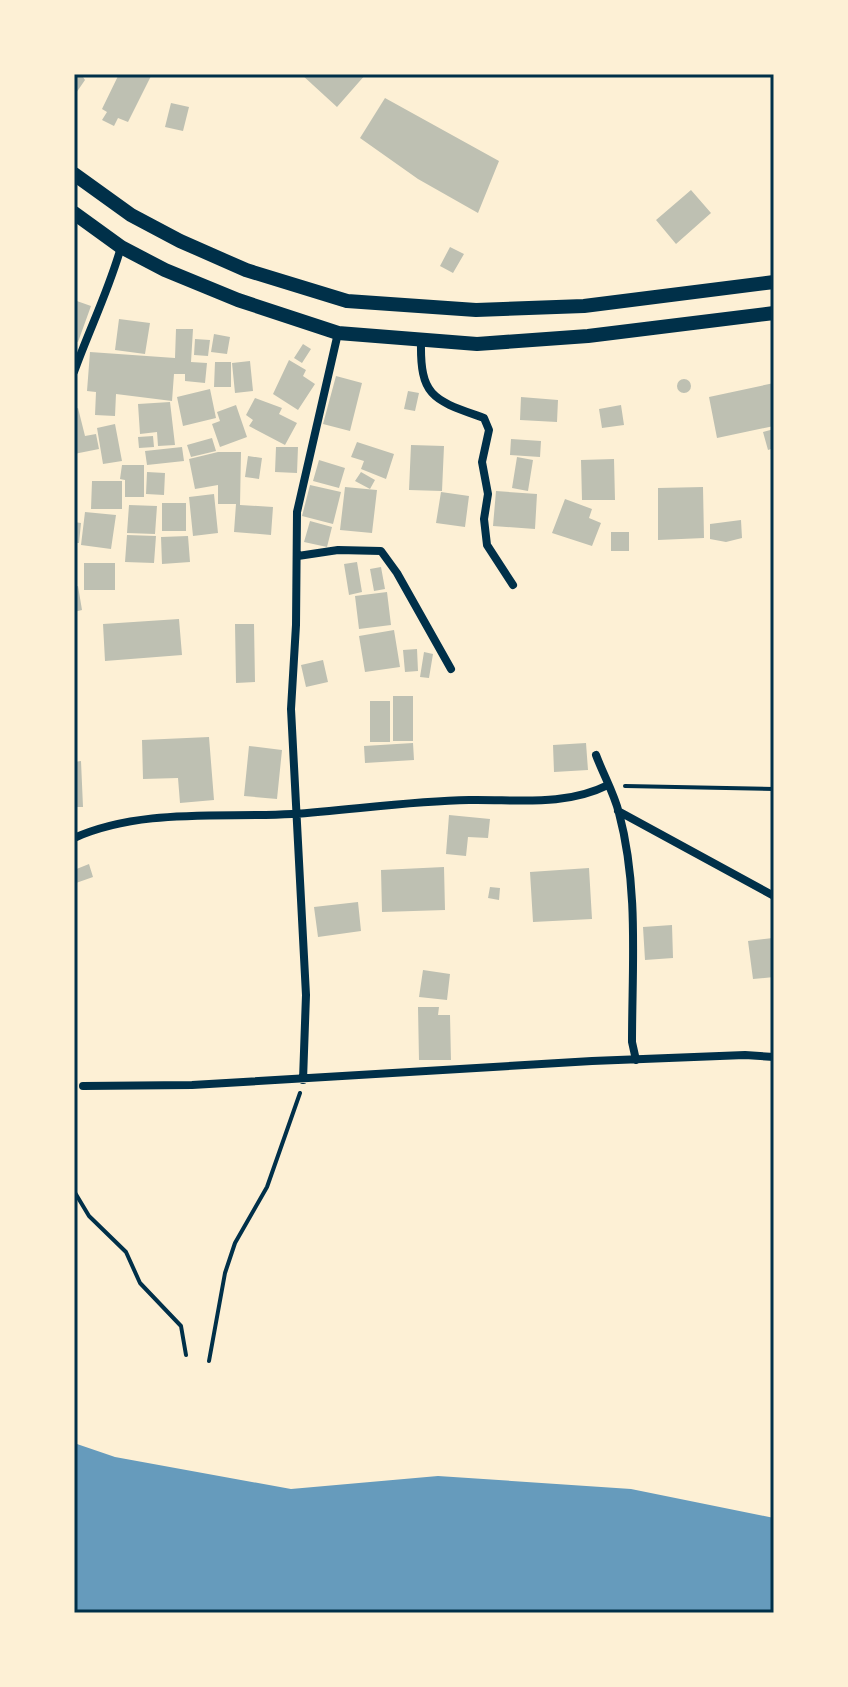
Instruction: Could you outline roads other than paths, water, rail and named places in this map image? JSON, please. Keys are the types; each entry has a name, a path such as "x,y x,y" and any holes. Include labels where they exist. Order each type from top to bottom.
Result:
{"main road":[{"path":"74,174 131,215 180,241 246,270 347,301 476,310 584,306 774,282"},
{"path":"74,213 121,247 238,300 338,333 421,342 477,344 588,336 774,313"}],"street":[{"path":"74,372 92,319 112,280 121,247"},
{"path":"303,1080 303,919 300,851 293,814 291,709 297,512 338,333"},
{"path":"421,342 421,375 434,398 484,418 489,430 482,462 488,494 484,519 487,545 513,585"},
{"path":"298,556 338,550 381,551 397,573 451,669"},
{"path":"596,755 618,811 634,915 632,1042 636,1060"},
{"path":"74,838 95,829 139,819 293,814 412,802 543,802 592,793 608,785"},
{"path":"618,811 774,896"},
{"path":"83,1086 303,1080 636,1060 745,1055 774,1057"}],"water":[{"path":"74,1443 115,1457 291,1489 438,1476 631,1489 774,1518 774,1613 74,1613"}]}
